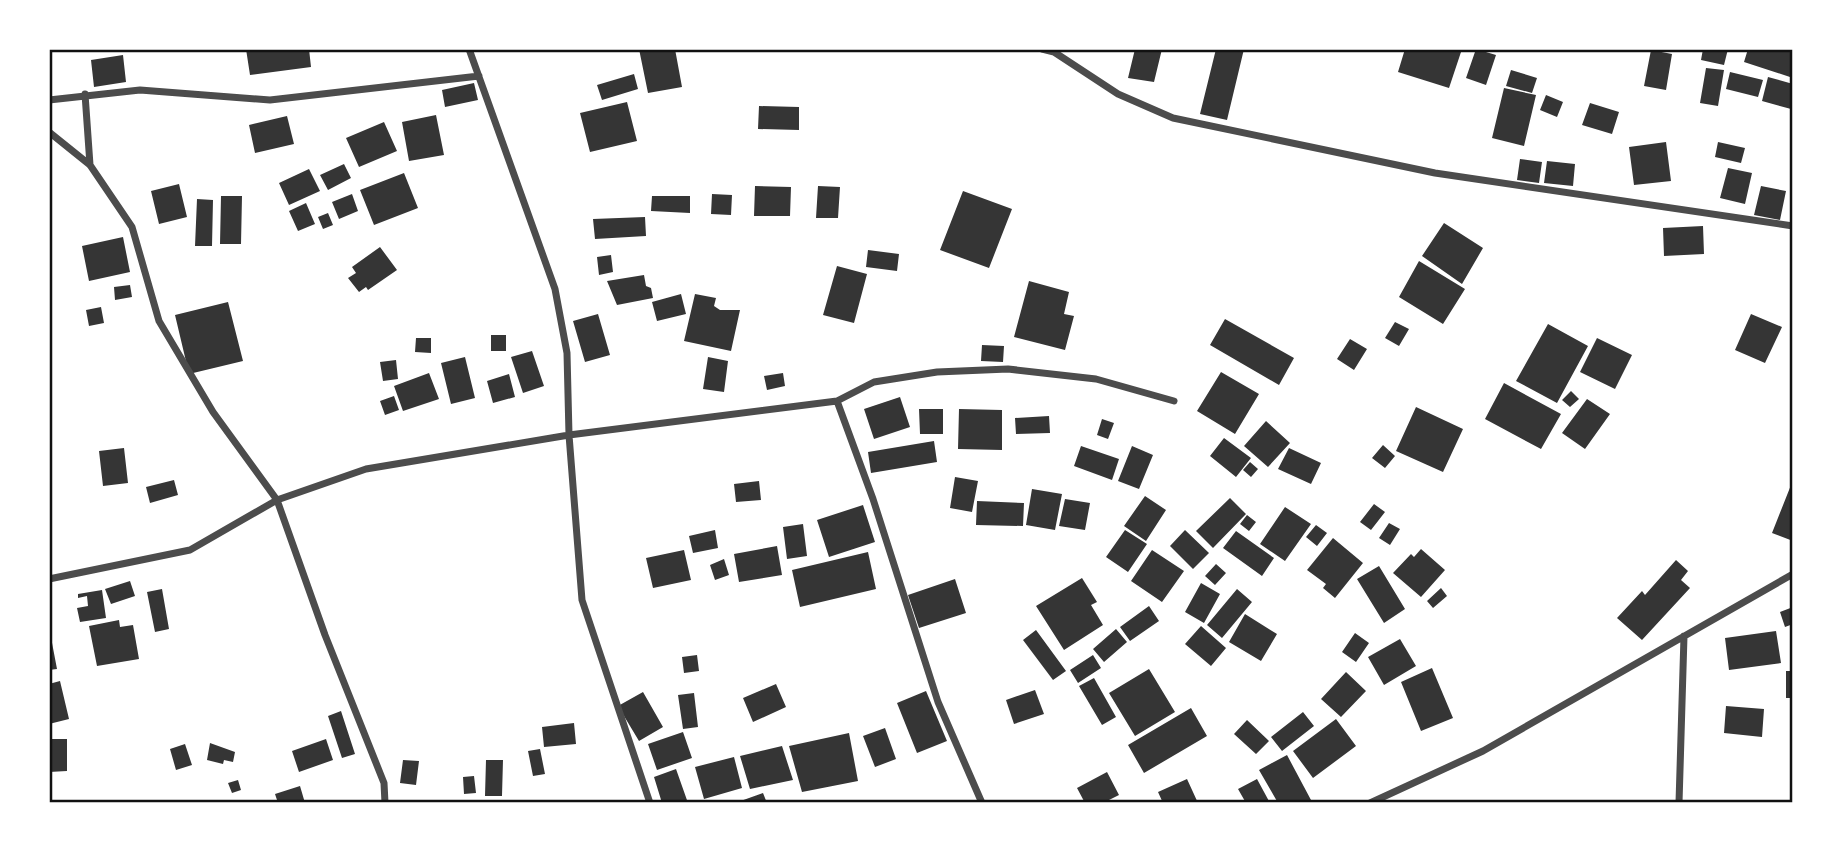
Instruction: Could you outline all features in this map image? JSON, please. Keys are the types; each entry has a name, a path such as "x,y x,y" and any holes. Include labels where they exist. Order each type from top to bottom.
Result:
{"street":[{"path":"469,49 555,289 567,353 569,435 582,600 650,803"},
{"path":"1042,49 1054,52 1118,94 1173,118 1434,173 1793,226"},
{"path":"49,100 139,90 270,100 478,76"},
{"path":"85,94 90,165"},
{"path":"49,132 90,165 132,227 159,321 213,412 277,500 325,635 384,783 385,803"},
{"path":"49,579 190,550 277,500 366,468 569,435 837,401 874,382 937,372 1008,369 1096,379 1174,401"},
{"path":"837,401 873,499 938,702 982,803"},
{"path":"1370,803 1483,751 1793,573"},
{"path":"1679,803 1684,636"}],"building":[{"path":"246,49 309,49 311,67 250,75"},
{"path":"639,49 675,49 682,87 648,93"},
{"path":"1135,49 1162,49 1154,82 1128,78"},
{"path":"1216,49 1244,49 1227,120 1200,114"},
{"path":"1405,49 1462,49 1449,88 1398,72"},
{"path":"1476,49 1496,55 1486,85 1466,78"},
{"path":"1703,49 1728,49 1724,65 1701,60"},
{"path":"1748,49 1793,49 1793,78 1744,62"},
{"path":"1651,50 1672,54 1666,90 1644,86"},
{"path":"123,55 126,82 94,87 91,60"},
{"path":"1706,68 1724,70 1718,106 1700,103"},
{"path":"1511,70 1537,78 1532,93 1506,86"},
{"path":"1730,72 1763,80 1758,97 1726,89"},
{"path":"634,74 638,89 602,100 597,85"},
{"path":"1768,77 1793,84 1791,109 1762,101"},
{"path":"474,83 478,100 445,107 442,90"},
{"path":"1504,88 1536,95 1524,146 1492,138"},
{"path":"1546,95 1563,102 1557,117 1540,110"},
{"path":"627,102 637,141 590,152 580,113"},
{"path":"1590,103 1619,112 1612,134 1582,125"},
{"path":"759,106 799,107 799,130 758,129"},
{"path":"436,115 444,155 409,161 402,122"},
{"path":"287,116 294,144 255,153 249,125"},
{"path":"384,122 397,151 359,167 346,138"},
{"path":"1666,142 1671,181 1634,185 1629,147"},
{"path":"1718,142 1745,148 1741,163 1715,157"},
{"path":"1520,159 1542,162 1539,183 1517,180"},
{"path":"1547,161 1575,164 1573,186 1544,183"},
{"path":"344,164 351,178 328,190 320,175"},
{"path":"1728,168 1752,173 1745,204 1720,198"},
{"path":"309,169 320,191 289,205 279,183"},
{"path":"404,173 418,208 374,225 360,190"},
{"path":"179,184 187,217 159,224 151,191"},
{"path":"755,186 791,187 790,216 754,216"},
{"path":"818,186 840,187 838,218 816,218"},
{"path":"1761,186 1786,191 1780,220 1754,215"},
{"path":"963,191 1012,209 989,268 940,250"},
{"path":"352,194 358,211 339,219 332,202"},
{"path":"712,194 732,195 731,215 711,214"},
{"path":"221,196 242,196 241,244 220,244"},
{"path":"652,196 690,196 690,213 651,211"},
{"path":"197,199 213,200 212,246 195,246"},
{"path":"306,203 315,224 298,231 289,211"},
{"path":"328,213 333,225 323,229 318,217"},
{"path":"645,217 646,236 595,239 593,219"},
{"path":"1444,223 1483,248 1462,284 1422,256"},
{"path":"1703,226 1704,254 1664,256 1663,228"},
{"path":"123,237 130,272 89,281 82,246"},
{"path":"380,247 397,270 368,290 366,287 359,292 348,278 356,273 352,267"},
{"path":"868,250 899,254 897,271 866,267"},
{"path":"611,255 613,272 599,275 597,257"},
{"path":"1419,261 1465,289 1443,324 1399,297"},
{"path":"837,266 867,274 854,323 823,315"},
{"path":"644,275 646,286 651,288 653,298 617,305 607,281"},
{"path":"1029,281 1069,292 1064,314 1074,316 1065,350 1014,337"},
{"path":"130,285 132,297 115,300 114,287"},
{"path":"681,294 686,314 657,321 652,302"},
{"path":"695,294 716,298 714,306 720,310 740,310 731,351 684,341"},
{"path":"228,302 243,361 189,374 175,315"},
{"path":"101,307 104,323 89,326 86,310"},
{"path":"598,314 610,355 585,362 573,321"},
{"path":"1751,314 1782,327 1765,363 1735,350"},
{"path":"1225,319 1294,358 1279,385 1210,345"},
{"path":"1395,322 1409,329 1399,346 1385,338"},
{"path":"1548,324 1588,346 1557,403 1516,381"},
{"path":"491,335 506,335 506,351 491,351"},
{"path":"416,338 431,338 431,353 415,352"},
{"path":"1597,338 1632,355 1615,389 1580,372"},
{"path":"1350,339 1367,349 1354,370 1337,359"},
{"path":"982,345 1004,346 1003,362 981,361"},
{"path":"532,351 544,386 523,393 511,357"},
{"path":"465,357 475,398 451,404 441,363"},
{"path":"708,357 728,361 724,392 703,389"},
{"path":"396,360 398,379 383,381 380,362"},
{"path":"1221,372 1259,394 1235,434 1197,411"},
{"path":"429,373 439,399 403,411 394,386"},
{"path":"783,373 785,386 767,390 764,376"},
{"path":"509,374 515,397 493,403 487,381"},
{"path":"1504,383 1561,414 1541,449 1485,419"},
{"path":"1571,391 1579,399 1570,407 1562,400"},
{"path":"394,396 399,410 385,415 380,401"},
{"path":"900,397 910,427 874,439 864,409"},
{"path":"1587,399 1610,414 1585,449 1562,433"},
{"path":"1416,407 1463,429 1443,472 1396,451"},
{"path":"919,409 943,409 943,434 920,434"},
{"path":"959,409 1002,410 1002,450 958,449"},
{"path":"1049,416 1050,433 1016,434 1015,418"},
{"path":"1102,419 1114,423 1108,439 1097,435"},
{"path":"1266,421 1290,443 1268,467 1244,446"},
{"path":"1224,438 1251,458 1236,477 1210,456"},
{"path":"934,441 937,462 871,473 868,452"},
{"path":"1383,445 1395,456 1385,468 1372,458"},
{"path":"1081,446 1119,459 1112,480 1074,466"},
{"path":"1132,446 1153,455 1139,489 1118,481"},
{"path":"124,448 128,483 103,486 99,451"},
{"path":"1289,448 1321,463 1311,484 1278,469"},
{"path":"1250,462 1258,469 1251,477 1243,470"},
{"path":"955,477 978,481 972,512 950,508"},
{"path":"174,480 178,495 150,503 146,487"},
{"path":"1793,480 1793,541 1772,533"},
{"path":"759,481 761,500 736,502 734,484"},
{"path":"1032,489 1062,494 1055,530 1026,525"},
{"path":"1145,496 1166,510 1146,541 1124,526"},
{"path":"1230,498 1246,514 1213,548 1196,531"},
{"path":"1065,499 1090,503 1085,530 1059,526"},
{"path":"977,501 1024,503 1023,526 976,525"},
{"path":"1374,504 1385,512 1371,530 1360,522"},
{"path":"863,505 875,542 829,557 817,520"},
{"path":"1285,507 1311,524 1285,561 1260,544"},
{"path":"1247,515 1256,522 1249,531 1240,524"},
{"path":"1389,523 1400,529 1390,545 1379,538"},
{"path":"803,524 807,556 787,559 783,527"},
{"path":"1316,525 1327,533 1317,546 1306,537"},
{"path":"715,530 718,548 693,553 689,536"},
{"path":"1125,530 1147,544 1128,572 1106,557"},
{"path":"1185,530 1209,553 1193,569 1170,546"},
{"path":"1236,531 1274,558 1262,576 1223,548"},
{"path":"1333,538 1363,563 1335,598 1323,588 1326,584 1307,570"},
{"path":"777,546 782,575 739,582 734,554"},
{"path":"1421,549 1445,570 1421,597 1393,573 1411,554 1414,557"},
{"path":"684,550 691,580 653,588 646,558"},
{"path":"1152,550 1184,571 1162,602 1131,581"},
{"path":"868,552 876,589 800,607 792,570"},
{"path":"724,559 729,575 715,580 710,565"},
{"path":"1676,560 1688,571 1681,580 1690,588 1642,640 1617,618 1642,591 1645,595"},
{"path":"1216,564 1226,573 1215,585 1205,576"},
{"path":"1379,566 1405,609 1384,623 1357,579"},
{"path":"1082,578 1097,602 1091,605 1103,625 1064,650 1036,606"},
{"path":"955,579 966,613 919,628 908,595"},
{"path":"130,581 135,596 111,604 105,589"},
{"path":"1201,583 1220,594 1204,623 1185,612"},
{"path":"1441,588 1447,596 1433,608 1427,601"},
{"path":"162,589 169,629 155,632 147,592"},
{"path":"1237,589 1252,602 1222,638 1207,625"},
{"path":"102,590 106,618 80,622 77,608 88,606 87,596 78,598 78,594"},
{"path":"1149,606 1159,621 1130,641 1120,627"},
{"path":"1793,607 1793,624 1785,627 1780,612"},
{"path":"1245,614 1277,634 1261,661 1229,642"},
{"path":"119,620 120,627 133,625 139,659 97,666 89,626"},
{"path":"1201,626 1226,648 1211,666 1185,644"},
{"path":"49,627 57,669 49,670"},
{"path":"1116,629 1127,642 1104,662 1093,649"},
{"path":"1036,630 1066,671 1053,680 1023,640"},
{"path":"1776,631 1781,663 1729,670 1725,638"},
{"path":"1355,633 1369,643 1356,662 1342,652"},
{"path":"1400,639 1416,666 1384,685 1368,657"},
{"path":"697,655 699,671 684,673 682,657"},
{"path":"1093,655 1101,668 1078,683 1070,670"},
{"path":"1432,668 1453,718 1421,731 1401,682"},
{"path":"1149,669 1175,712 1135,736 1109,693"},
{"path":"1786,671 1793,671 1793,698 1786,698"},
{"path":"1346,672 1366,691 1341,717 1321,699"},
{"path":"1094,678 1116,717 1102,725 1079,686"},
{"path":"60,681 69,719 49,724 49,684"},
{"path":"776,684 786,707 753,722 743,698"},
{"path":"1035,690 1044,714 1014,724 1006,700"},
{"path":"926,691 947,741 917,753 897,703"},
{"path":"643,692 663,727 639,741 618,706"},
{"path":"694,693 698,727 683,729 678,695"},
{"path":"1726,706 1764,709 1762,737 1724,733"},
{"path":"1191,708 1207,736 1144,773 1128,745"},
{"path":"341,711 355,754 342,758 328,716"},
{"path":"1303,712 1314,726 1282,751 1271,737"},
{"path":"1336,719 1356,746 1313,778 1293,751"},
{"path":"1247,720 1269,741 1256,754 1234,734"},
{"path":"574,723 576,744 544,747 542,727"},
{"path":"885,728 896,759 875,767 863,736"},
{"path":"683,732 692,758 657,770 648,744"},
{"path":"849,733 858,781 802,792 789,746"},
{"path":"49,739 67,739 67,771 49,772"},
{"path":"326,739 333,760 299,772 292,751"},
{"path":"210,743 235,752 233,762 224,760 223,764 207,760"},
{"path":"185,744 192,765 176,770 170,749"},
{"path":"782,746 793,780 750,789 740,756"},
{"path":"540,749 545,774 533,776 528,751"},
{"path":"1287,755 1311,800 1306,803 1278,803 1259,770"},
{"path":"734,757 742,788 704,799 695,767"},
{"path":"403,760 419,761 416,785 400,783"},
{"path":"486,760 503,760 502,796 485,796"},
{"path":"676,769 688,803 662,803 654,777"},
{"path":"1107,772 1119,795 1103,803 1085,803 1077,788"},
{"path":"474,776 476,793 464,794 463,777"},
{"path":"1187,779 1198,803 1163,803 1158,792"},
{"path":"1257,779 1270,803 1246,803 1238,789"},
{"path":"238,780 241,790 232,793 228,783"},
{"path":"300,786 305,803 278,803 275,794"},
{"path":"763,793 767,803 735,803"}]}
